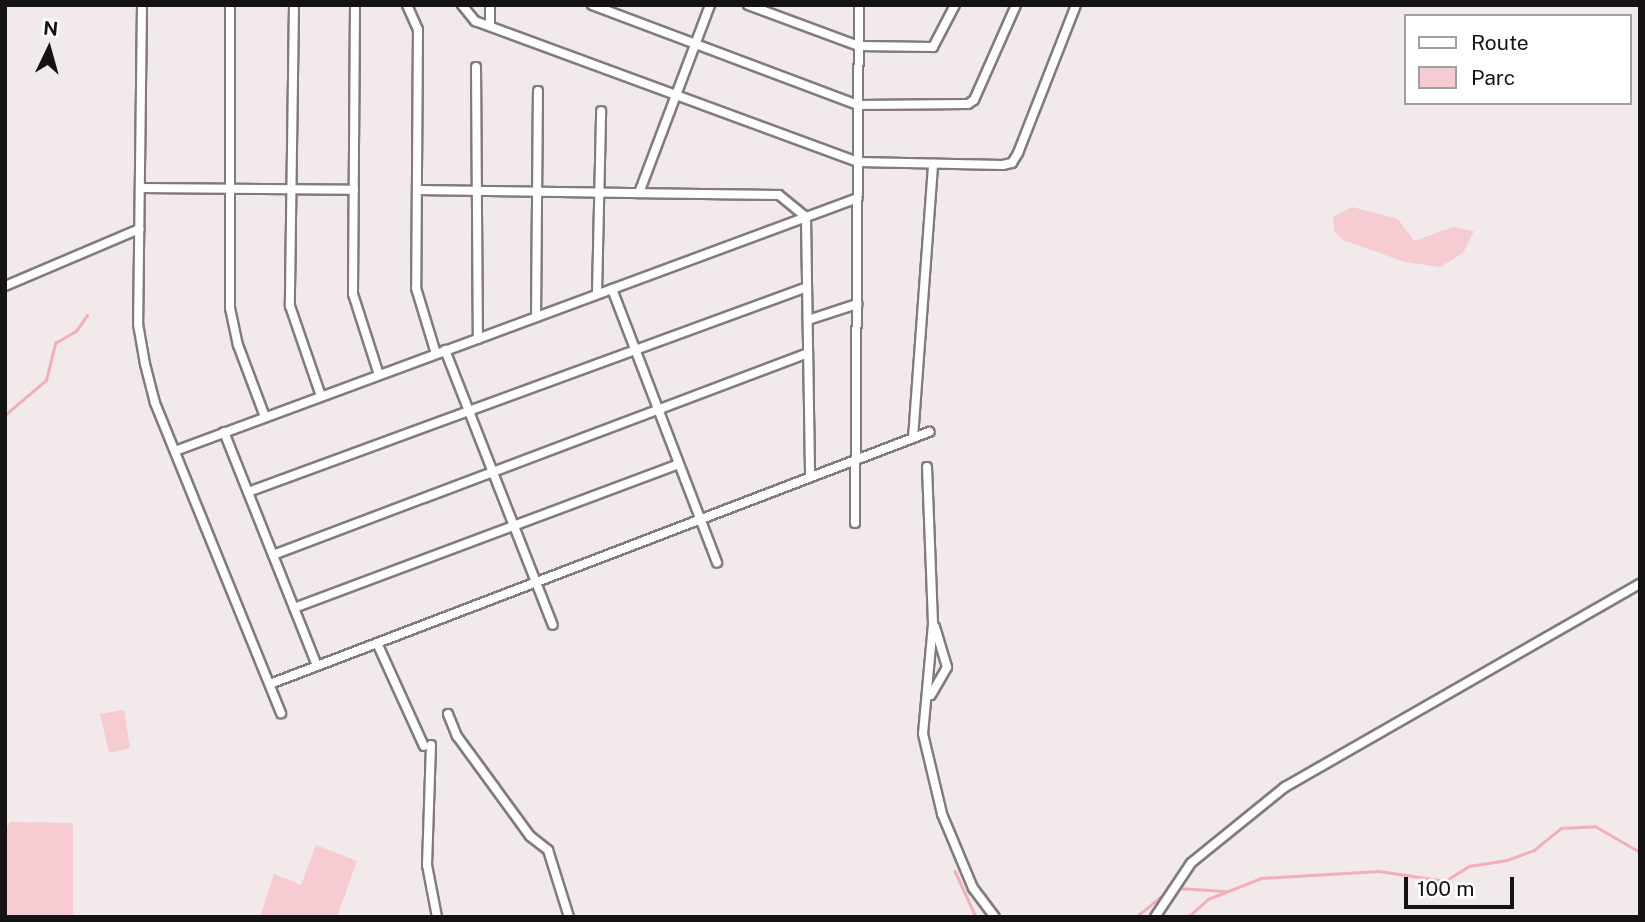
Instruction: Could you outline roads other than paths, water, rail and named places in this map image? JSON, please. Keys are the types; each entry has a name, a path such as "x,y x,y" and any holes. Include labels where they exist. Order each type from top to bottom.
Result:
{"street":[{"path":"142,5 138,324 145,364 175,450 281,713"},
{"path":"230,5 230,308 265,417"},
{"path":"293,5 290,306 321,397"},
{"path":"355,5 353,294 379,375"},
{"path":"407,5 418,30 416,288 441,352 469,411 553,625"},
{"path":"462,5 475,21 858,162 933,164 1012,163 1076,5"},
{"path":"490,5 490,26"},
{"path":"592,5 617,10 695,44 858,105 968,104 974,100 1016,5"},
{"path":"639,193 710,5"},
{"path":"748,5 859,46 933,47 956,5"},
{"path":"855,523 859,5"},
{"path":"477,67 478,338"},
{"path":"537,317 538,91"},
{"path":"597,294 601,111"},
{"path":"913,438 933,164"},
{"path":"140,188 354,190"},
{"path":"417,190 779,195 806,217"},
{"path":"175,450 858,198"},
{"path":"806,217 810,477"},
{"path":"5,286 139,229"},
{"path":"248,492 807,287"},
{"path":"612,289 717,563"},
{"path":"808,320 857,304"},
{"path":"273,555 808,353"},
{"path":"224,432 317,666"},
{"path":"270,684 929,432"},
{"path":"294,608 679,464"},
{"path":"927,467 933,624 929,697 923,734 942,814 973,888 995,917"},
{"path":"1155,917 1191,863 1285,788 1640,584"},
{"path":"929,697 947,667 933,624"},
{"path":"377,643 428,746 427,864 437,917"},
{"path":"448,714 457,736 530,836 548,850 569,917"}],"waterway":[{"path":"5,415 46,380 55,343 76,331 87,315"},
{"path":"1188,917 1208,899 1261,878 1379,871 1445,881 1469,866 1507,860 1534,850 1561,828 1595,826 1640,852"},
{"path":"955,871 976,917"},
{"path":"1178,888 1224,891"},
{"path":"1136,917 1169,890"}]}
